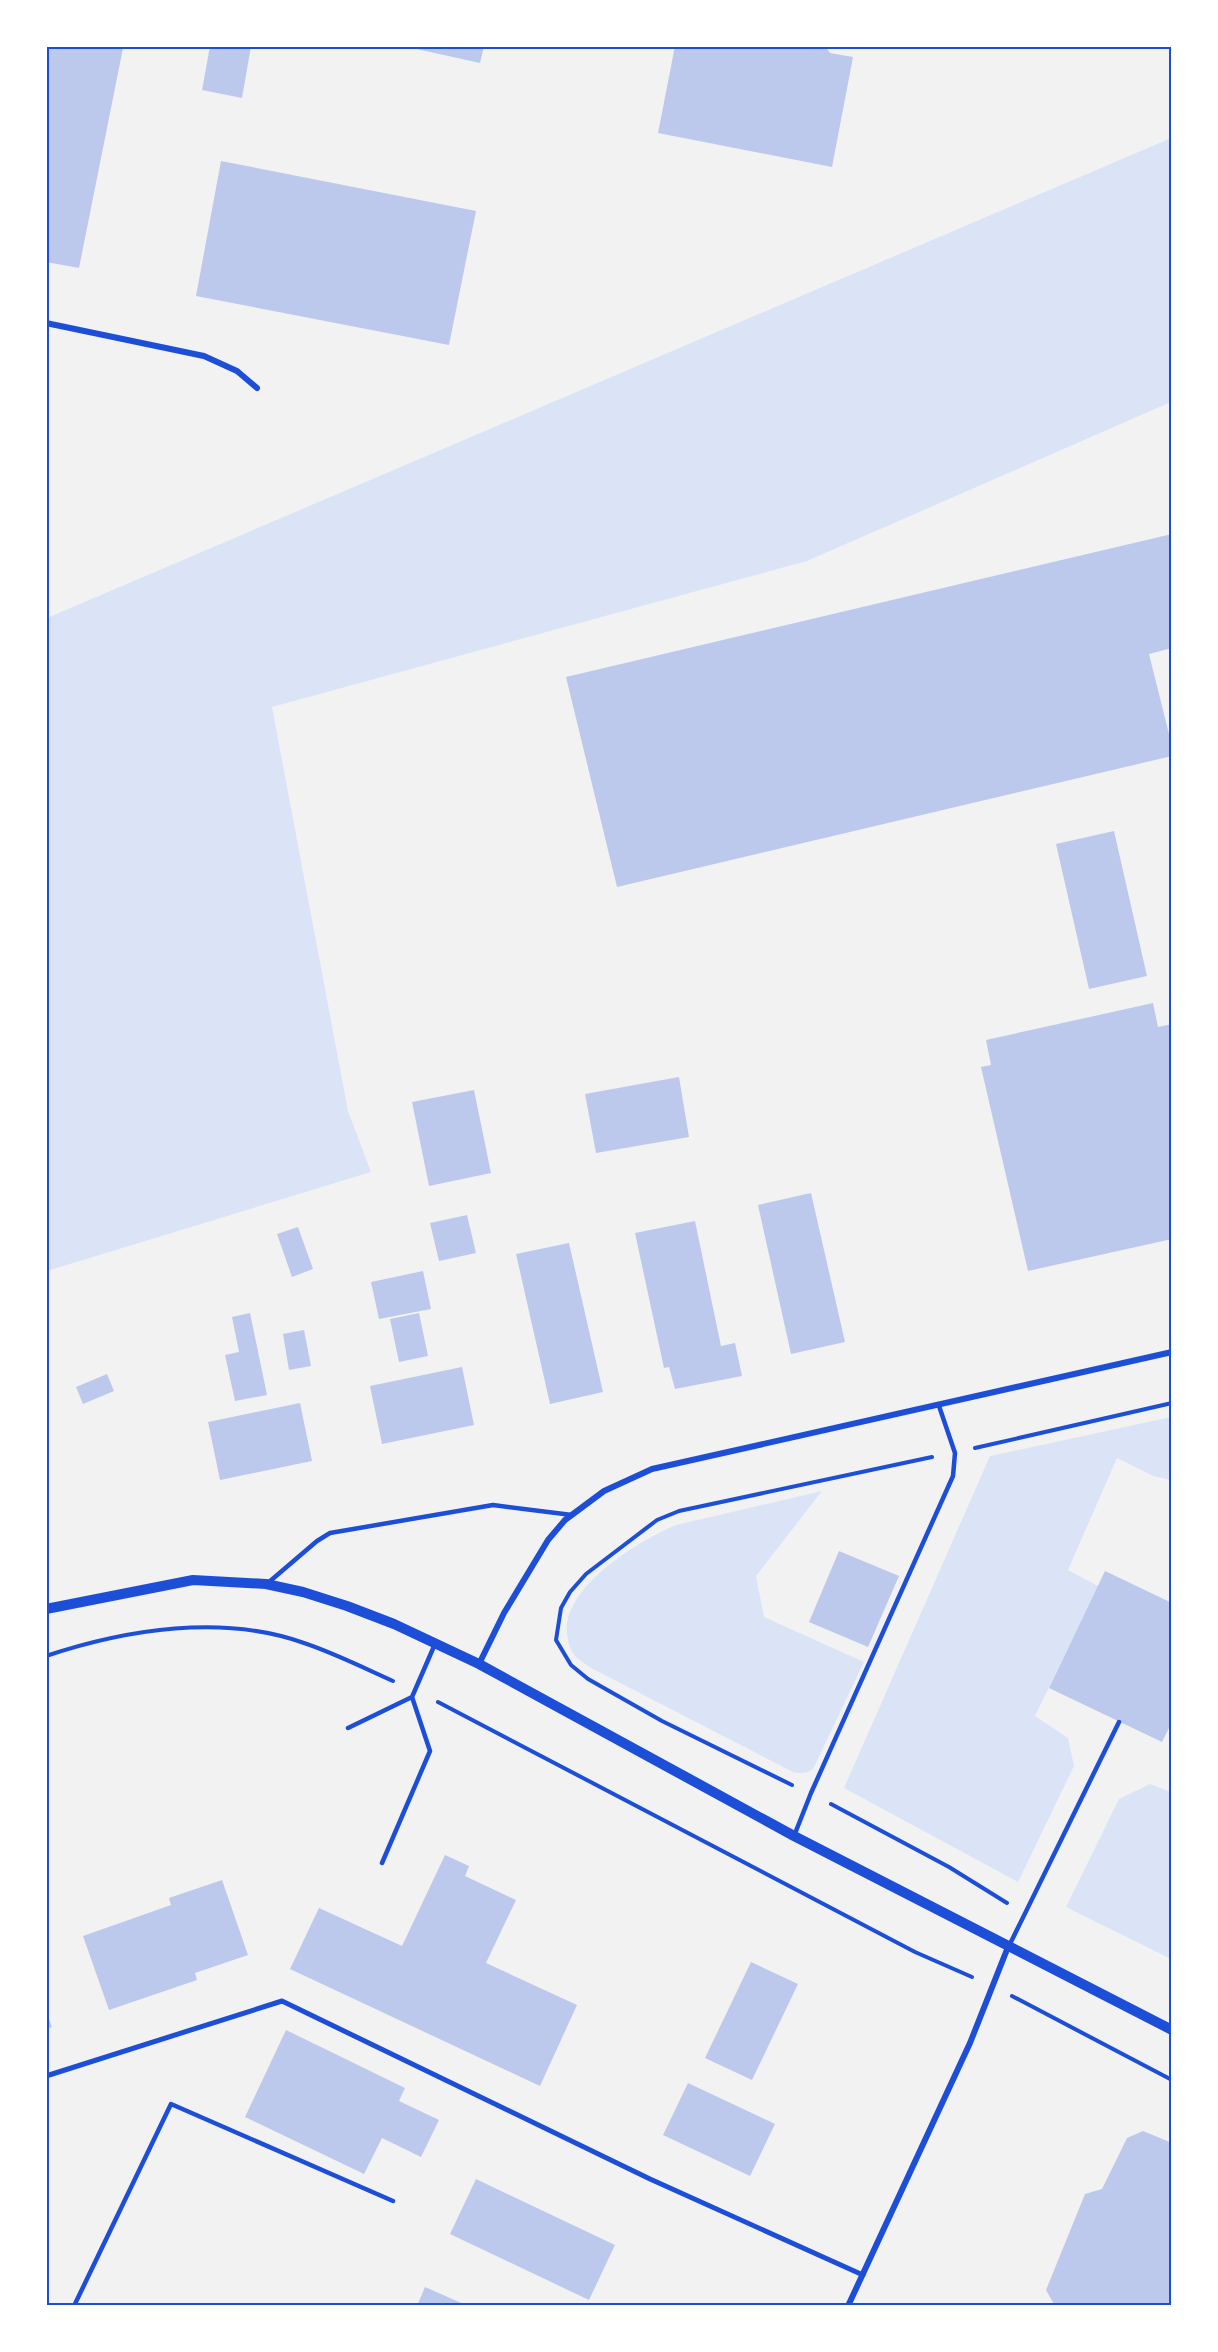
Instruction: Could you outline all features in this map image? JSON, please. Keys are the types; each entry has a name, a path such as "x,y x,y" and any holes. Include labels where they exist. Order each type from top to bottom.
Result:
{"street":[{"path":"46,323 204,356 237,370 257,388"},
{"path":"479,1664 504,1613 548,1540 573,1515 604,1491 652,1469 1172,1352"},
{"path":"46,1609 194,1580 266,1584 347,1605 479,1664 794,1836 1172,2030"},
{"path":"848,2306 970,2043 1008,1947"},
{"path":"46,2076 282,2001 650,2179 863,2275"}],"lane":[{"path":"794,1836 811,1793 953,1476 955,1453 939,1406"},
{"path":"266,1584 317,1541 330,1533 493,1505 573,1515"},
{"path":"348,1728 412,1697 436,1643"},
{"path":"382,1863 430,1751 412,1697"},
{"path":"1008,1947 1119,1722"},
{"path":"74,2306 171,2104 393,2201"}],"path":[{"path":"1023,1913 949,1867 811,1793 662,1721 588,1679 571,1665 556,1640 561,1608 570,1592 586,1574 657,1520 680,1511 955,1453 1172,1403"},
{"path":"46,1656 127,1636 183,1626 241,1628 303,1642 415,1690 915,1952 993,1986 1172,2080"}],"shaded area":[{"path":"1171,138 1171,402 807,561 272,707 348,1111 371,1172 47,1271 47,618"},
{"path":"1171,1417 1171,1480 1153,1476 1117,1458 1068,1570 1098,1586 1035,1716 1068,1738 1074,1766 1018,1882 844,1788 990,1456"},
{"path":"822,1491 756,1576 764,1617 864,1662 814,1767 809,1771 793,1772 591,1668 573,1653 568,1640 567,1622 574,1604 586,1586 622,1555 676,1525"},
{"path":"1150,1784 1171,1792 1171,1959 1066,1907 1119,1799"}],"building":[{"path":"48,46 123,48 79,268 46,262"},
{"path":"210,46 251,46 242,98 202,90"},
{"path":"403,46 484,46 480,63"},
{"path":"675,46 825,46 830,53 853,57 832,167 658,133"},
{"path":"221,161 476,211 449,345 196,296"},
{"path":"1172,534 1172,648 1149,654 1172,746 1172,756 617,887 566,677"},
{"path":"1114,831 1147,976 1089,989 1056,844"},
{"path":"1153,1003 1158,1027 1172,1024 1172,1239 1028,1271 981,1067 991,1065 986,1040"},
{"path":"679,1077 689,1137 596,1153 585,1094"},
{"path":"474,1090 491,1173 429,1186 412,1102"},
{"path":"811,1193 845,1342 791,1354 758,1205"},
{"path":"467,1215 476,1253 439,1261 430,1223"},
{"path":"695,1221 721,1346 735,1343 742,1376 675,1389 669,1367 664,1368 635,1233"},
{"path":"298,1227 313,1269 292,1277 277,1234"},
{"path":"569,1243 603,1392 550,1404 516,1254"},
{"path":"423,1271 431,1309 379,1319 371,1282"},
{"path":"250,1313 267,1395 235,1401 225,1355 239,1352 232,1317"},
{"path":"419,1313 428,1356 399,1362 390,1319"},
{"path":"304,1330 311,1366 289,1370 283,1334"},
{"path":"462,1367 474,1425 382,1444 370,1386"},
{"path":"107,1374 114,1391 83,1404 76,1387"},
{"path":"300,1403 312,1461 220,1480 208,1422"},
{"path":"839,1551 899,1576 868,1647 809,1622"},
{"path":"1105,1571 1172,1603 1172,1722 1162,1742 1049,1688"},
{"path":"445,1855 469,1866 465,1876 516,1900 486,1963 577,2005 540,2086 290,1969 319,1908 402,1946"},
{"path":"222,1880 248,1955 195,1973 197,1980 109,2010 83,1936 171,1905 169,1898"},
{"path":"751,1962 798,1984 752,2080 705,2058"},
{"path":"46,2011 52,2027 46,2029"},
{"path":"286,2030 405,2088 399,2101 439,2120 421,2157 382,2138 364,2174 245,2117"},
{"path":"688,2083 775,2124 750,2176 663,2135"},
{"path":"1143,2131 1172,2143 1172,2306 1055,2306 1046,2290 1085,2194 1102,2189 1127,2138"},
{"path":"476,2179 615,2245 589,2300 450,2234"},
{"path":"425,2287 468,2306 417,2306"}]}
